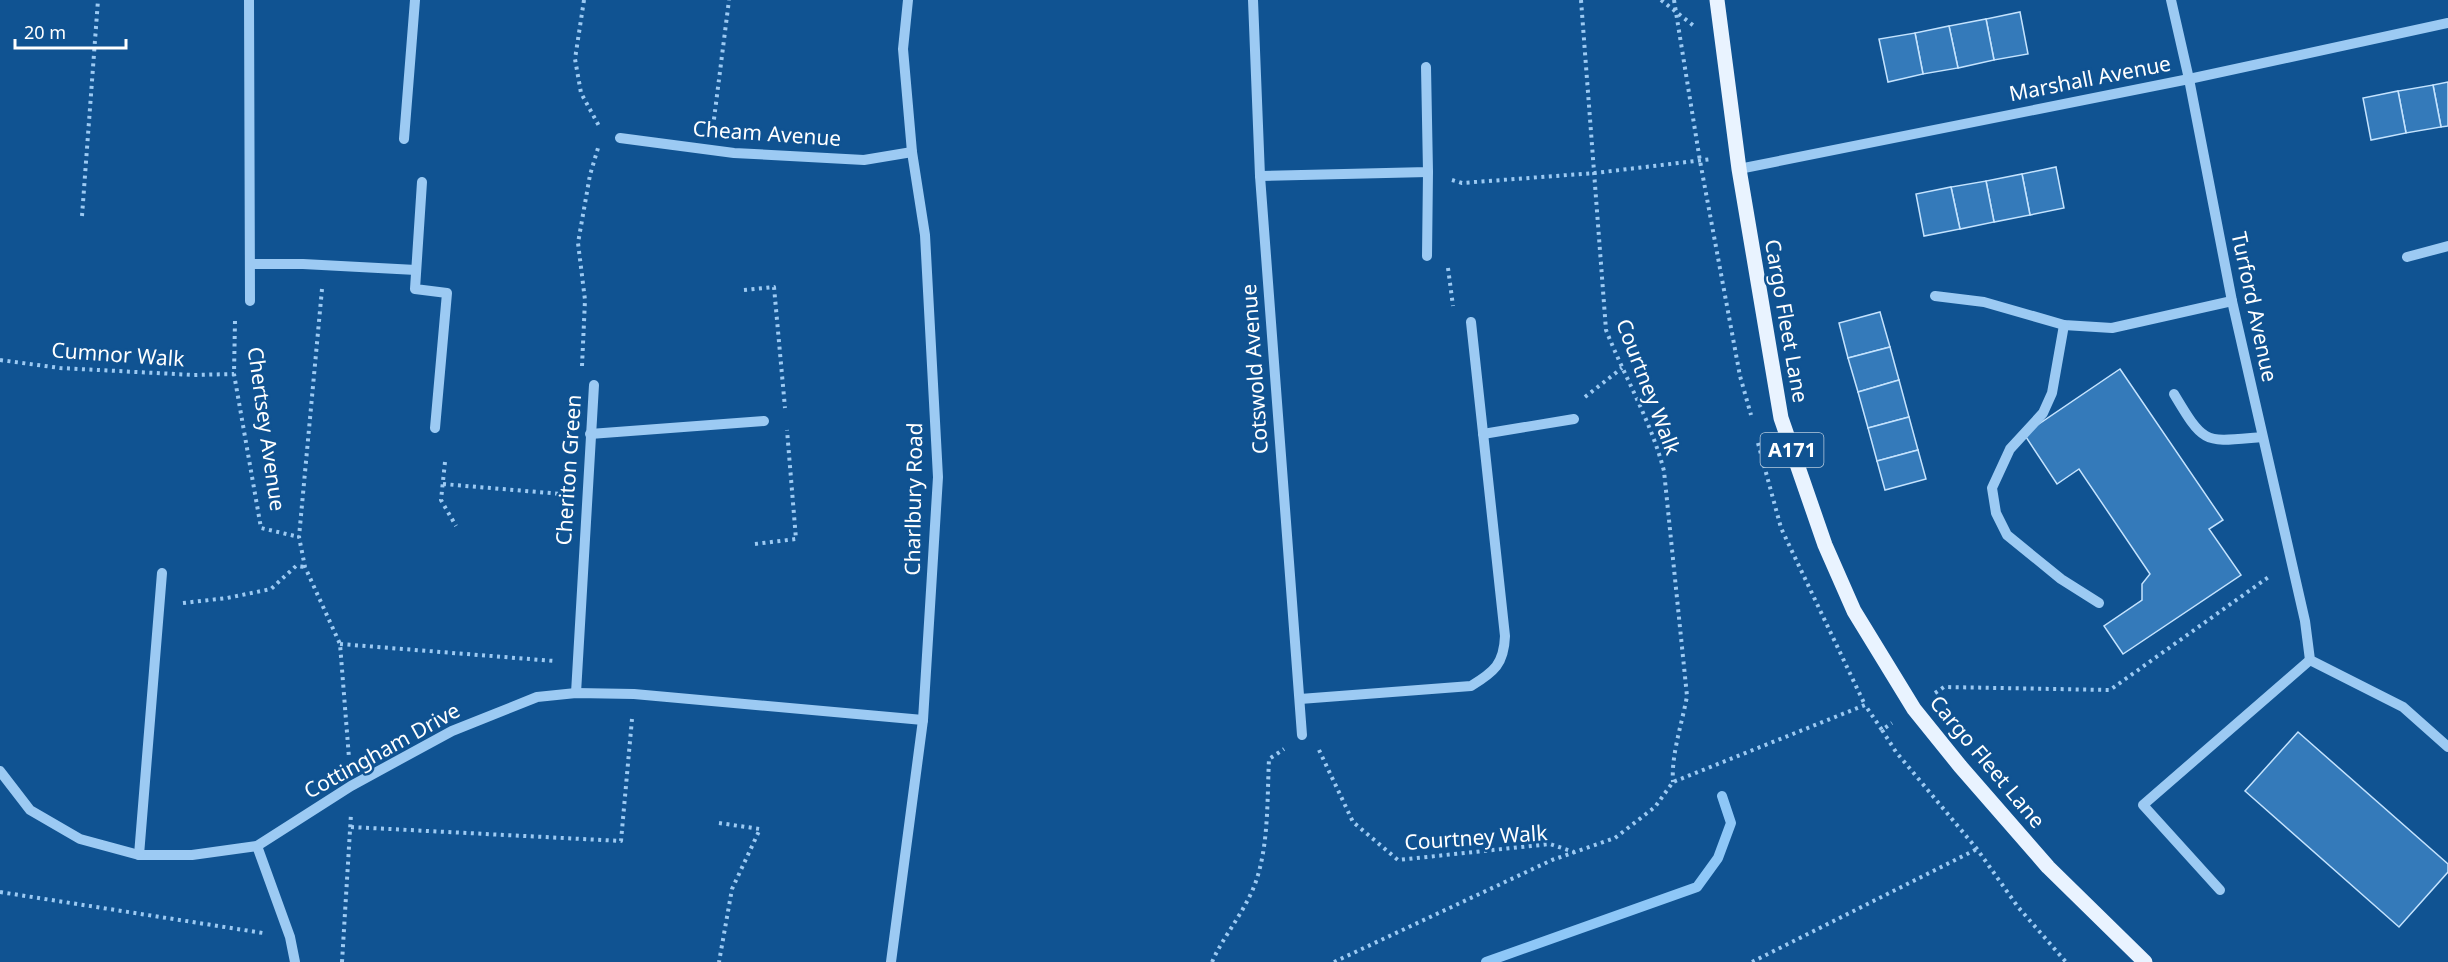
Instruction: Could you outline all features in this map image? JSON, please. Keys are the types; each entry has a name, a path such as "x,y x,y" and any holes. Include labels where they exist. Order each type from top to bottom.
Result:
{"main road":[{"name":"Cargo Fleet Lane","path":"1717,0 1738,163 1781,418 1825,545 1854,611 1914,709 1960,766 2048,867 2145,962"}],"street":[{"path":"249,0 250,301"},
{"path":"404,139 416,0"},
{"name":"Charlbury Road","path":"891,962 923,720 938,477 925,235 912,153 903,49 908,0"},
{"name":"Cotswold Avenue","path":"1253,0 1260,176 1302,735"},
{"name":"Turford Avenue","path":"2171,0 2189,79 2232,301 2304,621 2310,660"},
{"name":"Marshall Avenue","path":"1738,163 2189,79 2448,24"},
{"path":"1426,67 1427,255"},
{"name":"Cheam Avenue","path":"620,138 710,151 864,160 912,153"},
{"path":"1260,176 1428,172"},
{"path":"422,182 415,289 447,293 435,428"},
{"path":"2407,257 2448,246"},
{"path":"251,264 416,270"},
{"path":"1935,296 1984,302 2064,325 2112,328 2232,301"},
{"path":"1300,699 1471,686 1491,674 1504,654 1505,636 1471,322"},
{"path":"2064,325 2052,393 2043,413 2010,449 1992,488 1996,513 2007,535 2061,579 2099,603"},
{"name":"Cheriton Green","path":"576,693 594,385"},
{"path":"2174,394 2192,424 2203,436 2217,441 2262,437"},
{"path":"1483,434 1574,419"},
{"path":"590,434 765,421"},
{"path":"139,855 162,573"},
{"path":"2220,890 2143,805 2310,660 2403,707 2448,747"},
{"name":"Cottingham Drive","path":"0,771 30,810 80,839 139,855 192,855 257,846 351,786 452,731 537,697 576,693 634,694 923,720"},
{"path":"257,846 290,937 295,962"}],"path":[{"path":"82,216 98,0"},
{"path":"584,0 574,58 582,93 598,126 620,138"},
{"path":"710,151 729,0"},
{"name":"Courtney Walk","path":"1581,0 1606,330 1622,368 1642,406 1657,443 1664,471 1687,696 1672,765 1673,782"},
{"path":"1674,0 1693,107"},
{"name":"Cheriton Green","path":"594,385 580,363 585,300 578,243 590,175 598,148 620,138"},
{"path":"1428,172 1462,183 1738,163"},
{"path":"1427,255 1448,268 1453,310 1471,322"},
{"name":"Chertsey Avenue","path":"250,301 250,308 236,308 234,374 261,528 298,537 324,265"},
{"name":"Cumnor Walk","path":"0,360 60,368 194,375 234,374"},
{"path":"1574,419 1582,400 1622,368"},
{"path":"445,462 441,500 456,526"},
{"path":"443,484 587,496"},
{"path":"298,537 305,567 340,644 351,786 351,827 342,962"},
{"path":"1944,687 2110,690 2291,562"},
{"path":"159,606 227,598 271,589 296,566 305,567"},
{"path":"340,644 576,663"},
{"path":"351,827 621,841 634,694"},
{"path":"1334,962 1552,860 1615,838 1654,807 1673,782 1839,715"},
{"path":"1882,730 1896,752 1977,849 2018,907 2066,962"},
{"path":"1212,962 1218,948 1242,912 1255,884 1262,860 1269,759 1302,735"},
{"name":"Courtney Walk","path":"1302,735 1315,741 1353,822 1398,860 1550,844 1575,852"},
{"path":"719,823 760,829 732,890 719,962"},
{"path":"1752,962 1977,849"},
{"path":"0,892 290,937"}],"building":[{"path":"2020,12 2028,54 1994,60 1986,19"},
{"path":"1986,19 1994,60 1958,68 1949,26"},
{"path":"1949,26 1958,68 1923,74 1915,33"},
{"path":"1915,33 1923,74 1888,82 1879,39"},
{"path":"2448,82 2448,126 2441,127 2433,85"},
{"path":"2433,85 2441,127 2406,133 2398,91"},
{"path":"2398,91 2406,133 2371,140 2363,98"},
{"path":"2056,167 2064,208 2030,215 2022,174"},
{"path":"2022,174 2030,215 1994,222 1986,181"},
{"path":"1986,181 1994,222 1960,229 1951,187"},
{"path":"1951,187 1960,229 1924,236 1916,194"},
{"path":"1880,312 1890,347 1848,358 1839,323"},
{"path":"1890,347 1899,380 1858,392 1848,358"},
{"path":"2120,369 2223,520 2209,529 2241,575 2123,654 2104,626 2142,600 2142,584 2150,574 2079,469 2057,484 2024,434"},
{"path":"1899,380 1909,417 1868,428 1858,392"},
{"path":"1909,417 1918,450 1877,461 1868,428"},
{"path":"1918,450 1926,479 1885,490 1877,461"},
{"path":"2298,732 2448,864 2448,872 2399,927 2245,791"}],"waterway":[{"path":"1486,962 1697,887 1718,858 1731,823 1722,796"}]}
